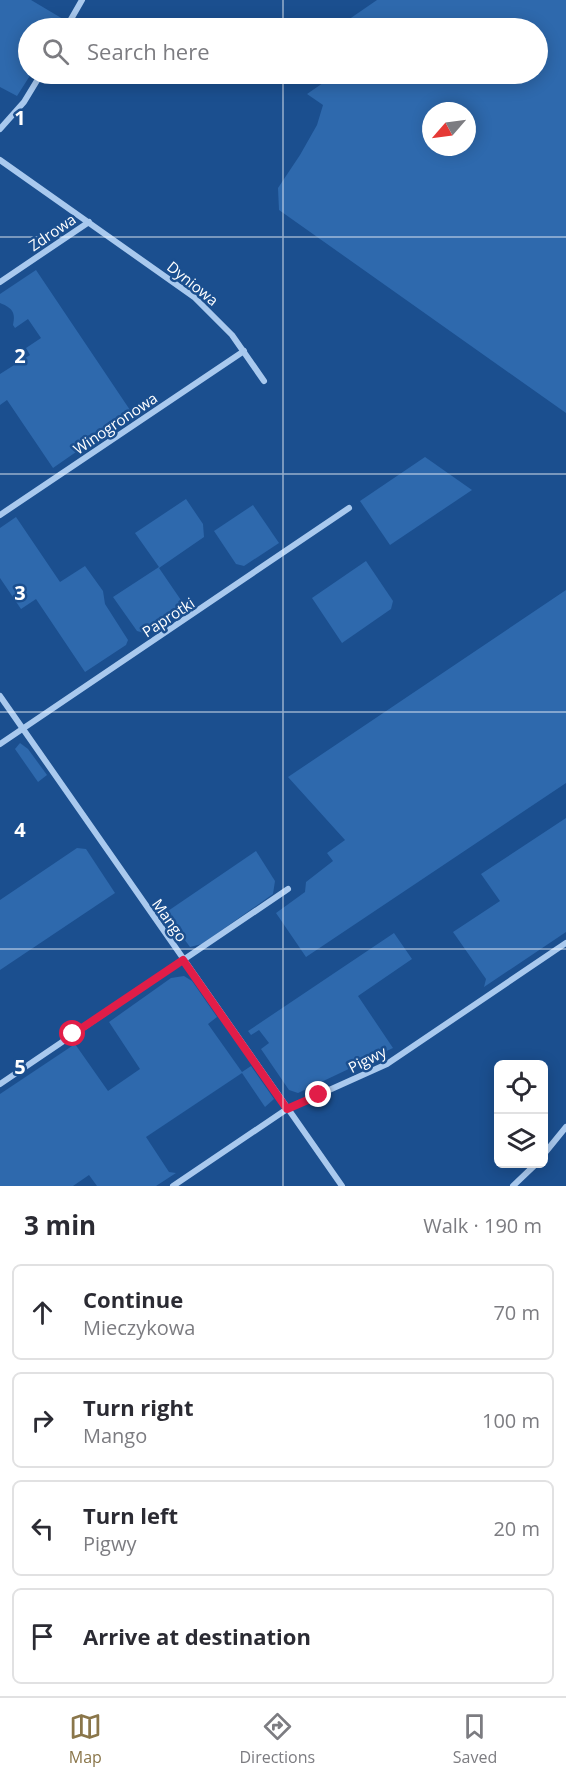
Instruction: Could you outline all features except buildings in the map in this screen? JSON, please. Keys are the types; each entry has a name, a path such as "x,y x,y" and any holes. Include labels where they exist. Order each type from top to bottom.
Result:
{"street":[{"path":"72,18 82,0"},
{"path":"0,129 24,102 35,84"},
{"name":"Dyniowa","path":"0,160 194,297 232,335 264,381"},
{"name":"Zdrowa","path":"0,282 88,222"},
{"name":"Winogronowa","path":"0,515 244,351"},
{"name":"Paprotki","path":"0,744 349,508"},
{"name":"Mango","path":"0,696 342,1186"},
{"path":"0,1083 288,889"},
{"name":"Pigwy","path":"172,1186 287,1109 387,1064 566,943"},
{"path":"548,1148 566,1127"},
{"path":"513,1186 532,1168"}],"shaded area":[{"path":"0,0 31,0 61,18 18,18 18,84 25,84 17,96 0,87"},
{"path":"377,0 566,0 566,413 279,210 278,188 317,125 323,105 307,94 322,84 548,84 548,18 351,18"},
{"path":"36,270 132,413 53,468 7,400 0,405 0,374 30,355 26,348 41,338 28,319 15,328 13,314 10,309 0,303 0,294"},
{"path":"425,457 472,490 390,545 360,501"},
{"path":"186,499 203,524 204,537 159,568 185,606 144,633 137,631 113,597 159,567 135,533"},
{"path":"253,505 279,543 244,566 236,564 214,531"},
{"path":"16,517 60,582 85,566 103,591 105,604 128,640 126,645 85,672 36,599 21,609 0,578 0,528"},
{"path":"366,561 393,601 391,609 342,643 312,598"},
{"path":"566,590 566,783 306,957 276,913 305,892 306,882 333,861 327,853 345,840 288,777"},
{"path":"20,743 28,749 47,775 38,782 15,749"},
{"path":"566,818 566,932 484,987 486,979 453,932 500,901 481,874"},
{"path":"77,848 86,849 115,893 0,970 0,900"},
{"path":"256,851 275,881 273,894 202,944 190,947 165,913"},
{"path":"394,933 412,959 358,996 393,1048 298,1093 289,1090 261,1049 269,1043 259,1030 251,1035 248,1031"},
{"path":"184,976 192,981 217,1017 208,1024 242,1072 251,1066 274,1099 265,1107 242,1073 146,1137 169,1172 176,1173 156,1186 97,1186 89,1175 73,1186 0,1186 0,1094 75,1044 108,1091 140,1069 109,1022 171,978"}],"route":[{"path":"73,1034 183,960 287,1109 319,1095"}]}
